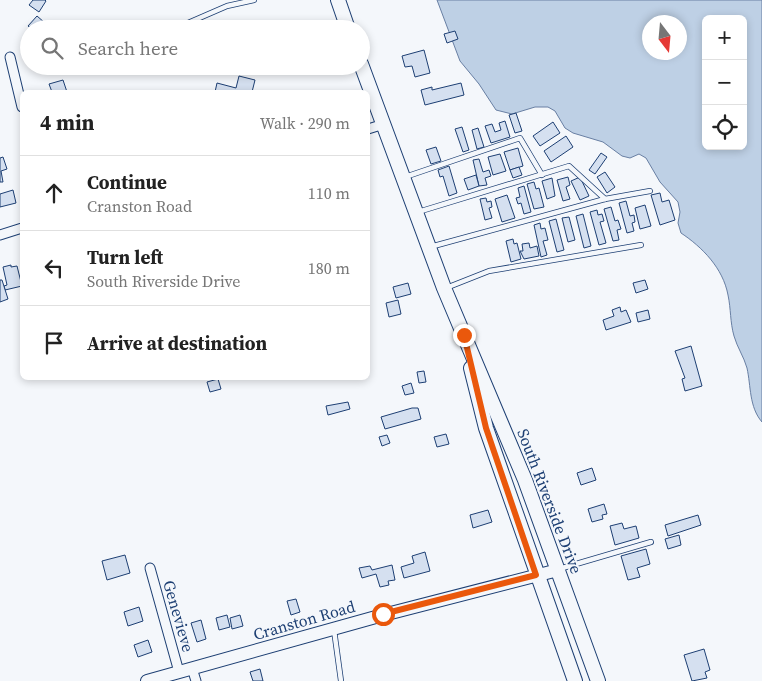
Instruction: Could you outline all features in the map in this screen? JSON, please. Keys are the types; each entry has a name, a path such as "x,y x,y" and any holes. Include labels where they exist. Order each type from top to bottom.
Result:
{"main road":[{"path":"338,0 345,20"},
{"name":"South Riverside Drive","path":"365,75 444,288 514,451 598,681"},
{"name":"South Riverside Drive","path":"464,335 486,428 536,575 575,681"}],"street":[{"path":"10,57 20,99"},
{"path":"370,128 384,124"},
{"path":"0,235 20,229"},
{"name":"Genevieve","path":"150,568 179,672"},
{"name":"Cranston Road","path":"148,681 179,672 194,675 334,628 558,570"}],"lane":[{"path":"195,20 228,6 254,0"},
{"path":"404,178 520,138 542,174"},
{"path":"416,213 569,166 605,199"},
{"path":"429,247 605,199 650,191"},
{"path":"444,288 490,271 641,245"},
{"path":"558,570 651,542"},
{"path":"334,628 341,681"}],"water":[{"path":"437,0 762,0 762,422 755,410 747,368 734,336 728,295 722,276 704,252 681,233 678,223 680,212 678,202 660,182 646,158 639,154 630,158 622,156 603,142 573,133 565,128 555,111 548,107 535,107 512,114 496,110 479,84 460,61"}],"building":[{"path":"33,0 46,1 39,12 29,5"},
{"path":"37,16 42,20 33,20"},
{"path":"455,31 458,39 447,43 444,34"},
{"path":"424,50 430,73 415,77 412,66 405,67 402,56"},
{"path":"239,76 255,80 252,90 215,90 217,83 236,88"},
{"path":"63,80 66,90 51,90 49,84"},
{"path":"461,83 464,95 425,105 421,90 432,87 432,90"},
{"path":"516,113 522,131 515,133 509,115"},
{"path":"505,121 510,137 491,143 485,126 492,124 495,132 501,130 499,123"},
{"path":"553,122 560,133 540,146 533,136"},
{"path":"462,127 469,150 463,152 455,129"},
{"path":"478,128 484,147 477,149 472,130"},
{"path":"566,136 573,147 551,162 544,151"},
{"path":"436,147 441,161 431,164 426,150"},
{"path":"518,148 523,166 510,170 504,152"},
{"path":"601,153 607,157 595,174 589,170"},
{"path":"500,154 506,171 493,175 488,157"},
{"path":"3,157 7,169 1,171 3,182 0,182 0,158"},
{"path":"479,159 483,172 489,170 491,176 485,178 487,185 479,186 473,160"},
{"path":"449,166 457,193 449,196 443,176 440,177 438,170"},
{"path":"519,167 522,175 513,178 510,170"},
{"path":"605,172 615,187 607,193 597,177"},
{"path":"476,175 479,186 468,190 464,179"},
{"path":"568,177 570,185 566,187 570,199 563,201 557,180"},
{"path":"580,177 589,196 580,200 571,181"},
{"path":"552,178 555,196 547,199 542,181"},
{"path":"534,182 536,189 539,188 544,207 534,209 527,184"},
{"path":"524,186 531,212 524,214 521,203 518,204 516,198 520,197 518,188"},
{"path":"13,190 16,203 0,207 0,194"},
{"path":"660,193 662,202 669,200 675,220 660,225 651,195"},
{"path":"507,195 515,218 502,222 495,199"},
{"path":"486,198 487,202 491,201 492,207 489,208 492,218 485,220 480,199"},
{"path":"626,201 630,216 634,215 635,222 632,223 634,231 627,233 619,203"},
{"path":"645,205 651,226 640,229 635,208"},
{"path":"611,207 615,221 618,220 621,229 617,230 619,240 613,241 604,209"},
{"path":"597,210 598,215 602,214 604,221 600,222 606,243 599,245 590,212"},
{"path":"583,214 591,246 584,248 576,216"},
{"path":"569,217 575,240 568,242 562,218"},
{"path":"556,219 564,250 557,252 549,221"},
{"path":"540,223 541,229 545,228 548,240 543,241 547,255 541,257 534,225"},
{"path":"513,239 514,244 517,243 521,259 511,262 506,241"},
{"path":"529,243 530,248 537,246 539,256 524,259 520,251 523,251 522,244"},
{"path":"17,266 20,286 5,290 4,286 7,285 3,267"},
{"path":"0,280 2,280 8,299 0,302"},
{"path":"645,280 648,289 636,293 633,283"},
{"path":"408,283 411,294 396,298 393,287"},
{"path":"398,300 401,314 389,317 386,303"},
{"path":"620,307 621,312 626,310 631,322 606,330 603,320 614,316 612,310"},
{"path":"648,310 650,319 638,322 636,313"},
{"path":"691,346 702,386 685,391 682,379 685,378 675,351"},
{"path":"424,371 426,382 419,383 417,372"},
{"path":"218,380 221,389 210,392 207,382"},
{"path":"411,383 414,393 405,395 402,386"},
{"path":"348,402 350,409 328,415 326,406"},
{"path":"418,408 421,419 385,429 381,417"},
{"path":"446,434 449,444 437,447 434,437"},
{"path":"387,435 390,443 382,446 379,437"},
{"path":"592,468 596,480 581,485 577,473"},
{"path":"604,504 607,514 602,515 603,519 592,522 588,509"},
{"path":"488,510 492,522 473,528 470,515"},
{"path":"698,515 701,525 668,536 665,525"},
{"path":"622,523 624,529 636,526 639,538 615,545 610,526"},
{"path":"679,535 681,545 668,549 665,539"},
{"path":"646,549 650,564 637,568 640,577 628,580 621,556"},
{"path":"425,552 430,571 404,578 401,567 414,563 412,556"},
{"path":"125,555 130,573 107,580 102,561"},
{"path":"392,565 395,580 388,581 389,585 380,587 376,574 362,578 359,568 370,566 372,570"},
{"path":"296,599 300,612 291,615 287,601"},
{"path":"139,607 143,621 128,626 124,612"},
{"path":"227,615 230,627 219,630 216,618"},
{"path":"240,615 243,626 232,629 230,618"},
{"path":"201,620 206,639 197,642 191,623"},
{"path":"148,640 152,652 138,657 134,645"},
{"path":"704,649 710,670 705,672 707,678 692,681 684,655"},
{"path":"260,669 263,681 253,681 250,672"}],"route":[{"path":"383,614 536,575 480,410 464,335"}]}
